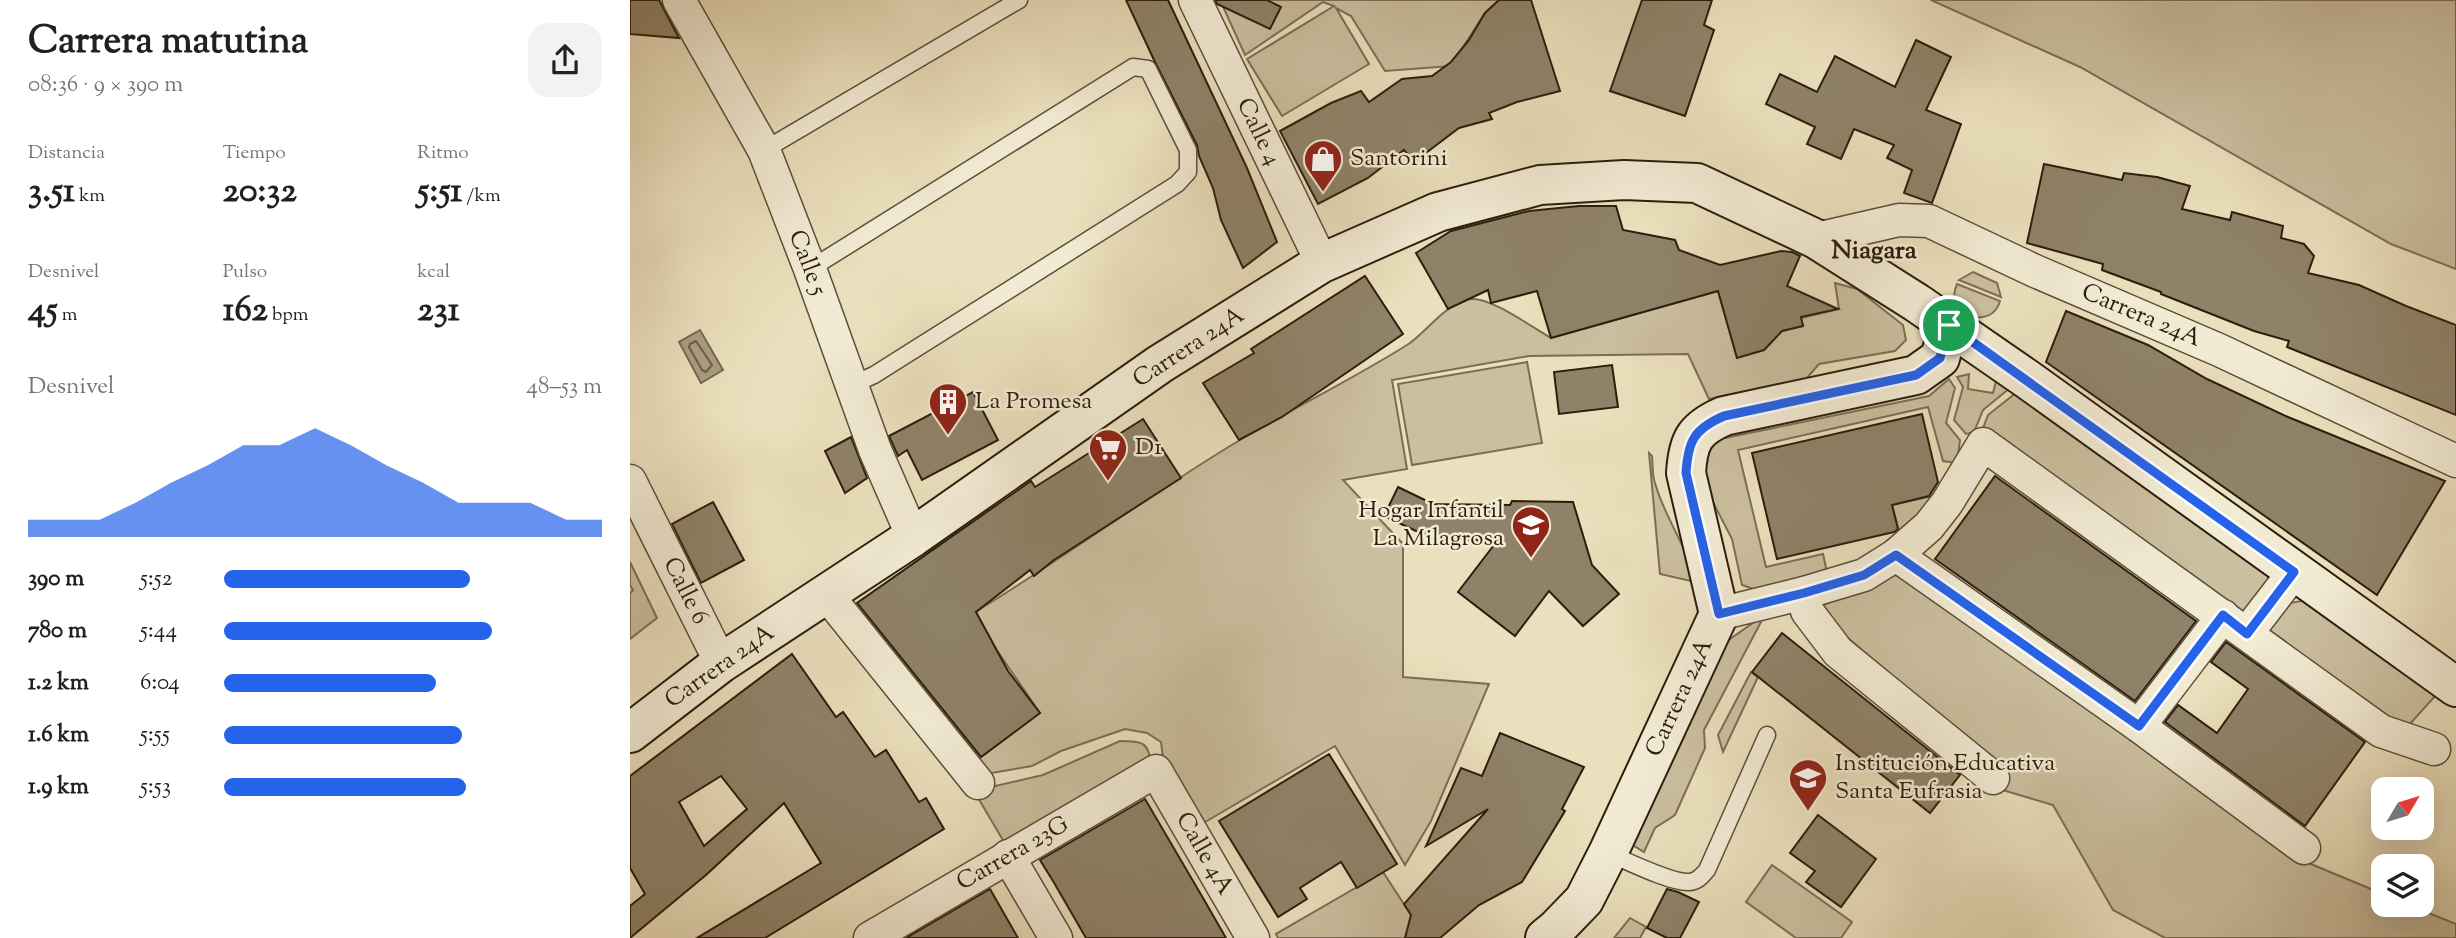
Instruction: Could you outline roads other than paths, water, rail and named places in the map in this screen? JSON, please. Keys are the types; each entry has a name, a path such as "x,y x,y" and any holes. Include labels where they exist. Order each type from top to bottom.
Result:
{"street":[{"name":"Calle 5","path":"679,0 764,150 875,450 913,537"},
{"name":"Calle 4","path":"1195,0 1322,263"},
{"name":"Carrera 24A","path":"630,733 722,663 913,537 1160,364 1322,263 1438,212 1540,185 1624,180 1697,183 1816,239 1949,325 2456,687"},
{"name":"Carrera 24A","path":"1816,239 1899,220 1929,221 2035,271 2219,350 2456,461"},
{"name":"Carrera 24A","path":"1545,938 1584,900 1719,614 1686,473 1687,449 1704,425 1724,416 1916,375 1940,358 1949,325"},
{"path":"1719,614 1864,575 1896,555 1929,526 1947,503 1983,444 2381,731 2434,749"},
{"name":"Calle 6","path":"630,481 722,663"},
{"path":"1896,555 2139,726 2304,848"},
{"path":"2139,726 2235,624 2294,572"},
{"path":"1804,593 1807,611 1838,652 1993,778"},
{"path":"827,595 978,783"},
{"name":"Carrera 23G","path":"870,938 1156,771"},
{"name":"Calle 4A","path":"1156,771 1253,938"},
{"path":"1008,856 1056,938"}],"lane":[{"path":"764,150 1019,0"},
{"path":"810,269 1133,67 1148,69 1188,150 1188,172 1177,184 874,375 852,385"},
{"path":"1608,853 1688,883 1698,880 1707,870 1767,735"}],"water":[{"path":"700,330 723,370 701,383 679,342"}],"place":[{"name":"Santorini","path":"1323,193"},
{"name":"La Promesa","path":"948,436"},
{"name":"D1","path":"1108,482"},
{"name":"Hogar Infantil La Milagrosa","path":"1531,559"},
{"name":"Institución Educativa Santa Eufrasia","path":"1808,812"}],"district":[{"name":"Niagara","path":"1874,251"}]}
